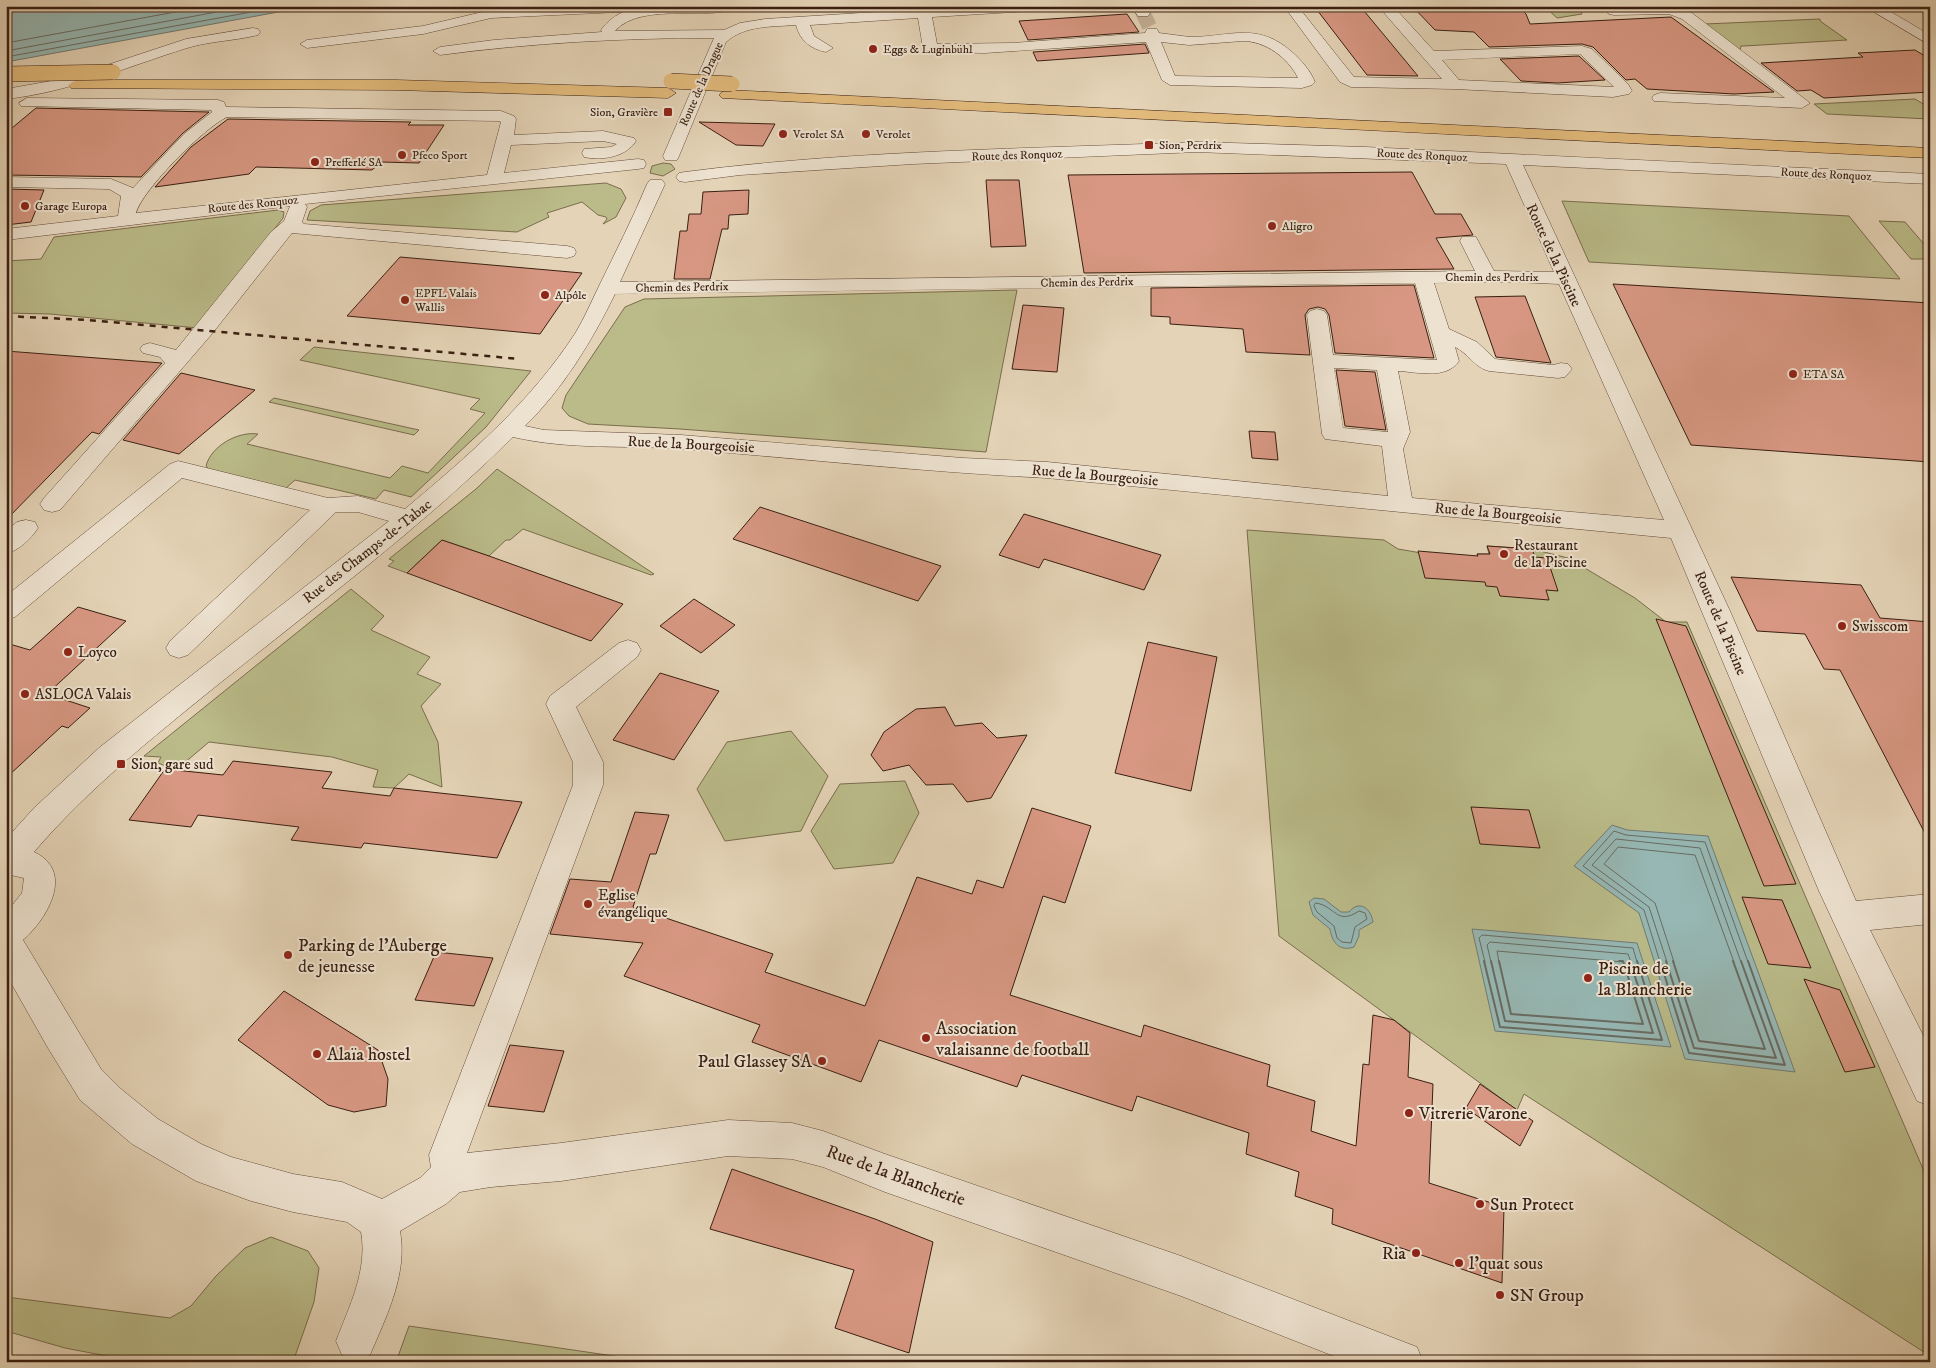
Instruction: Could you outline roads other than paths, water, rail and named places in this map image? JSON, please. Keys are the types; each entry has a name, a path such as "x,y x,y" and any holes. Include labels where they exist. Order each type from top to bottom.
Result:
{"highway":[{"path":"6,74 113,72 393,74 1930,141"},
{"path":"6,86 368,85 669,87"},
{"path":"729,89 1072,110 1930,153"}],"street":[{"path":"598,6 620,8"},
{"name":"Route de la Drague","path":"671,156 717,45 727,34 754,25 802,21 838,13 924,14 982,8 1046,6"},
{"path":"1296,6 1293,9 1345,79 1351,82 1456,84 1614,92 1624,90 1624,87 1582,50 1430,56"},
{"path":"1385,6 1456,84"},
{"path":"1609,6 1614,11 1670,10 1687,16 1802,103 1660,98"},
{"path":"1871,6 1930,41"},
{"path":"728,7 729,12 754,25"},
{"path":"307,44 423,30 486,10 746,7"},
{"path":"611,35 608,28 612,23 634,12 655,8"},
{"path":"924,14 926,54 1152,35 1189,41 1253,37 1264,39 1286,56 1306,77 1307,82 1302,84 1203,83 1170,80 1152,35"},
{"path":"802,21 806,36 826,48"},
{"path":"6,101 29,96 180,45 209,38 253,32"},
{"path":"440,51 494,44 611,35 727,34"},
{"path":"1472,55 1502,86"},
{"path":"6,94 29,96"},
{"path":"29,96 27,102 33,103 218,105 220,113"},
{"path":"128,211 146,182 210,119 220,113 502,116 508,119 509,122 499,162 498,180"},
{"path":"504,140 603,136 628,141 626,146 615,150 576,154"},
{"name":"Route des Ronquoz","path":"694,160 741,162 914,159 1205,148 1512,159 1930,179"},
{"path":"644,176 655,157 671,156 682,158 690,163 691,170 685,177"},
{"name":"Route des Ronquoz","path":"6,235 128,211 302,199 498,180 583,176 644,176 671,182 685,177 740,170 914,159"},
{"name":"Route de la Piscine","path":"1512,159 1680,530 1848,917 1930,1088"},
{"path":"499,162 518,160"},
{"name":"Rue des Champs-de-Tabac","path":"7,860 45,817 110,755 408,520 464,472 525,413 566,361 587,330 609,288 644,176"},
{"path":"6,182 111,184 122,188 130,195 128,211"},
{"path":"52,504 204,331 278,236 292,223 302,199"},
{"path":"292,223 299,229 567,252"},
{"path":"1469,241 1488,276"},
{"name":"Chemin des Perdrix","path":"609,288 1488,276 1565,278"},
{"path":"1323,361 1442,367 1446,364 1449,361 1423,277"},
{"path":"1317,315 1333,434 1396,440"},
{"path":"1440,332 1470,346 1489,365 1558,372 1561,369"},
{"path":"150,349 166,352 175,358 175,364"},
{"path":"1386,364 1399,432 1392,448 1401,505"},
{"name":"Rue de la Bourgeoisie","path":"508,430 544,437 681,442 963,466 1062,471 1401,505 1680,530"},
{"path":"6,610 186,464 328,506 348,502 394,513 408,520"},
{"path":"179,648 328,506"},
{"path":"6,545 26,528"},
{"path":"369,1215 433,1191 451,1175 448,1155 588,785 588,762 560,704 628,650"},
{"path":"6,934 22,921 33,907 38,897 41,880 37,871 30,864 7,860"},
{"path":"1848,917 1930,909"},
{"path":"6,939 24,976 93,1086 136,1123 166,1144 214,1170 241,1180 300,1194 335,1197 369,1215 384,1246 383,1257 374,1292 356,1341"},
{"name":"Rue de la Blancherie","path":"451,1175 728,1138 759,1138 809,1144 1208,1286 1402,1362"}],"water":[{"path":"37,6 311,6 6,62 6,11"},
{"path":"1612,825 1627,830 1708,836 1795,1072 1685,1059 1639,913 1574,866"},
{"path":"1314,898 1324,899 1341,912 1349,912 1357,906 1364,907 1370,913 1373,922 1359,930 1359,936 1354,947 1340,947 1332,938 1330,929 1313,915 1309,902"},
{"path":"1472,929 1637,943 1671,1047 1495,1031"}],"tunnel":[{"path":"1143,13 1152,32"}],"railway":[{"path":"6,316 88,320 520,359"}],"place":[{"name":"Eggs & Luginbühl","path":"873,49"},
{"name":"Sion, Gravière","path":"668,112"},
{"name":"Verolet SA","path":"783,134"},
{"name":"Verolet","path":"866,134"},
{"name":"Sion, Perdrix","path":"1149,145"},
{"name":"Pfeco Sport","path":"402,155"},
{"name":"Prefferlé SA","path":"315,162"},
{"name":"Garage Europa","path":"25,206"},
{"name":"Aligro","path":"1272,226"},
{"name":"Alpôle","path":"545,295"},
{"name":"EPFL Valais Wallis","path":"405,300"},
{"name":"ETA SA","path":"1793,374"},
{"name":"Restaurant de la Piscine","path":"1504,554"},
{"name":"Swisscom","path":"1842,626"},
{"name":"Loyco","path":"68,652"},
{"name":"ASLOCA Valais","path":"25,694"},
{"name":"Sion, gare sud","path":"121,764"},
{"name":"Eglise évangélique","path":"588,904"},
{"name":"Parking de l'Auberge de jeunesse","path":"288,955"},
{"name":"Piscine de la Blancherie","path":"1588,978"},
{"name":"Association valaisanne de football","path":"926,1038"},
{"name":"Alaïa hostel","path":"317,1054"},
{"name":"Paul Glassey SA","path":"822,1061"},
{"name":"Vitrerie Varone","path":"1409,1113"},
{"name":"Sun Protect","path":"1480,1204"},
{"name":"Ria","path":"1416,1253"},
{"name":"l'quat sous","path":"1459,1263"},
{"name":"SN Group","path":"1500,1295"}]}
